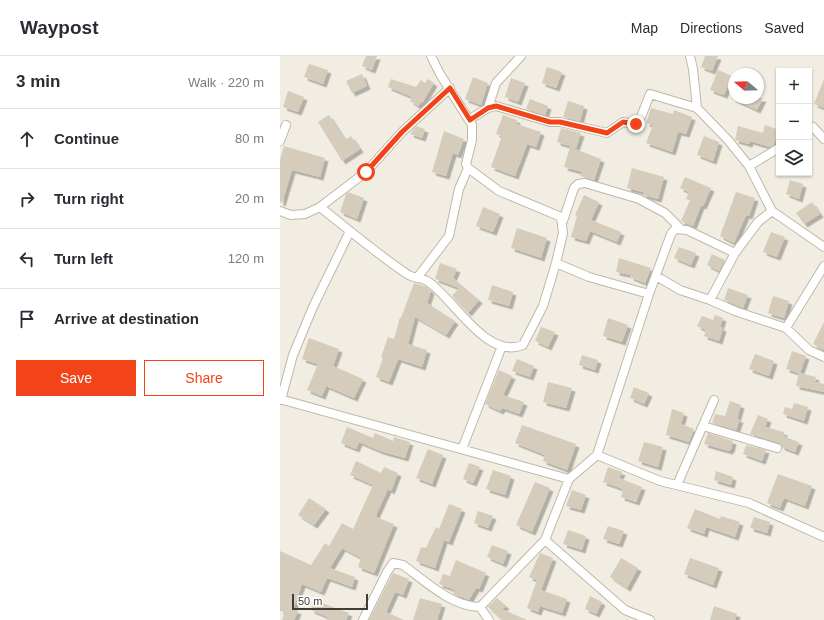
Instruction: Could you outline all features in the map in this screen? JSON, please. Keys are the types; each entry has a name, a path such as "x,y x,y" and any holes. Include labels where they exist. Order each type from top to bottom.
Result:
{"street":[{"path":"431,56 440,74 470,120 472,132 466,164 468,168 499,191 558,214 563,221"},
{"path":"488,108 496,83 521,56"},
{"path":"690,56 693,69 697,108"},
{"path":"280,211 291,215 305,214 320,207 366,172 402,132 450,88"},
{"path":"470,120 488,108 496,106 550,122 560,122 607,133 623,122 636,124 639,122 650,94 697,108 728,140 750,166 772,211 824,248"},
{"path":"280,140 286,125"},
{"path":"812,129 814,128 824,139"},
{"path":"750,166 776,150"},
{"path":"417,278 449,236 459,189 468,168"},
{"path":"320,207 406,274 430,282 485,338 502,346 515,348 523,345 543,306 556,264 563,233 563,221 574,188 578,184 585,183 640,199 665,213 680,228 735,253"},
{"path":"710,300 735,253 758,222 772,211"},
{"path":"363,620 386,572 393,563 403,565 455,601 472,607 480,607 546,540 569,479 597,455 649,294 671,234 675,229 680,228"},
{"path":"350,231 313,307 293,355 281,399 569,479"},
{"path":"556,264 589,277 649,294"},
{"path":"786,328 824,266"},
{"path":"656,276 680,290 710,300 735,311 786,328 809,350 824,357"},
{"path":"462,449 502,346"},
{"path":"677,485 714,400"},
{"path":"703,426 777,448"},
{"path":"597,455 660,481 749,503 824,537"},
{"path":"546,540 625,610 650,620"},
{"path":"480,607 489,620"}],"building":[{"path":"366,56 377,56 372,70 362,66"},
{"path":"705,56 718,56 712,71 701,67"},
{"path":"309,64 328,70 323,84 304,77"},
{"path":"547,67 562,72 556,88 542,83"},
{"path":"718,70 728,74 728,86 724,95 710,90"},
{"path":"362,74 367,86 352,93 346,81"},
{"path":"473,77 488,83 481,105 465,99"},
{"path":"511,78 525,83 518,102 505,97"},
{"path":"391,79 416,87 421,80 425,83 428,79 434,83 422,103 421,102 418,106 410,101 412,97 388,87"},
{"path":"824,79 824,108 814,104"},
{"path":"288,91 304,97 298,112 283,107"},
{"path":"530,99 548,106 545,115 526,109"},
{"path":"568,101 584,106 580,121 563,117"},
{"path":"744,104 760,104 757,110"},
{"path":"651,108 673,114 674,110 692,117 686,134 678,132 672,152 646,143 653,125 646,123"},
{"path":"329,115 345,140 351,136 360,149 342,161 318,122"},
{"path":"503,115 517,120 516,124 541,132 536,147 527,144 515,176 491,167 502,136 496,134"},
{"path":"765,125 776,129 776,138 774,144 770,147 750,141 749,144 735,140 738,126 763,133"},
{"path":"416,126 425,129 422,138 410,134"},
{"path":"561,128 581,133 576,148 557,142"},
{"path":"444,131 464,139 458,155 453,153 446,176 432,172"},
{"path":"704,136 719,142 713,161 697,155"},
{"path":"284,146 325,158 320,177 292,170 282,203 280,202 280,160"},
{"path":"570,147 601,159 594,180 580,176 582,172 564,167"},
{"path":"632,168 664,177 658,199 643,195 643,192 627,188"},
{"path":"685,177 711,188 703,206 701,205 693,226 681,221 690,200 686,199 689,192 680,188"},
{"path":"790,180 803,184 799,199 786,194"},
{"path":"348,192 364,198 357,219 340,212"},
{"path":"736,192 755,198 749,216 746,215 734,243 720,236"},
{"path":"584,195 599,202 591,220 621,232 617,242 590,231 586,241 571,237 577,216 575,215"},
{"path":"812,202 820,214 804,224 796,213"},
{"path":"483,207 500,214 493,232 476,226"},
{"path":"517,228 547,238 541,258 511,248"},
{"path":"771,232 785,237 777,257 763,252"},
{"path":"679,247 696,253 691,265 674,258"},
{"path":"712,254 725,260 719,271 707,265"},
{"path":"619,258 651,268 645,283 630,277 631,275 616,272"},
{"path":"440,263 457,269 453,278 479,300 468,313 452,296 459,288 435,279"},
{"path":"414,283 427,287 431,291 427,303 455,321 446,335 415,317 408,344 427,350 422,367 398,359 389,382 376,377 383,358 381,357 388,337 394,339 400,317 401,318"},
{"path":"492,285 513,292 509,306 488,300"},
{"path":"728,288 748,295 743,308 724,300"},
{"path":"773,296 789,301 784,318 768,313"},
{"path":"715,315 723,318 720,327 723,328 719,341 704,336 706,330 697,326 702,316 713,320"},
{"path":"608,318 628,325 622,342 603,336"},
{"path":"824,322 824,350 813,344"},
{"path":"541,327 555,332 548,347 535,341"},
{"path":"309,338 339,349 333,366 363,379 354,398 326,386 322,396 307,390 318,364 302,359"},
{"path":"792,351 806,356 800,373 816,377 815,382 824,384 824,392 796,386 799,373 786,369"},
{"path":"755,354 774,361 769,376 749,369"},
{"path":"582,355 598,360 595,370 579,365"},
{"path":"517,359 534,366 530,377 512,371"},
{"path":"499,370 512,376 503,395 524,402 519,414 502,408 500,411 485,404"},
{"path":"548,382 572,388 566,408 543,402"},
{"path":"634,387 649,393 644,404 630,398"},
{"path":"730,401 741,405 737,419 740,419 736,430 712,423 715,414 725,416"},
{"path":"794,403 808,407 804,421 783,414 785,407 792,409"},
{"path":"672,409 684,413 681,424 694,429 689,442 666,435"},
{"path":"758,415 768,419 765,427 784,432 783,436 799,442 795,452 782,447 779,443 750,434"},
{"path":"522,425 576,444 567,470 543,461 545,455 515,443"},
{"path":"347,427 373,438 375,433 393,441 394,437 410,442 405,458 380,451 359,442 356,449 341,443"},
{"path":"708,433 733,441 731,449 729,451 704,444"},
{"path":"644,442 663,447 658,467 638,461"},
{"path":"746,445 766,450 762,461 743,454"},
{"path":"428,449 443,455 432,484 416,478"},
{"path":"356,461 381,473 384,467 398,473 391,491 388,489 376,517 394,524 374,573 358,567 361,558 342,548 330,568 355,577 352,587 327,578 321,592 302,584 293,609 298,611 294,620 282,620 285,612 280,611 280,551 311,565 325,543 329,546 342,523 353,529 373,485 350,475"},
{"path":"469,463 480,467 473,483 463,479"},
{"path":"608,467 622,472 619,478 642,487 636,502 621,497 623,489 603,482"},
{"path":"493,470 511,476 505,495 486,489"},
{"path":"716,471 733,477 731,485 714,480"},
{"path":"778,474 812,486 805,506 784,498 780,508 767,503"},
{"path":"535,482 550,488 532,532 516,525"},
{"path":"572,490 586,495 581,510 566,506"},
{"path":"309,498 326,509 314,525 298,515"},
{"path":"449,504 462,509 449,542 444,540 435,568 416,561 421,547 426,548 436,527 439,529"},
{"path":"695,509 720,519 721,516 740,522 735,537 706,527 704,534 687,528"},
{"path":"478,511 493,516 488,528 474,523"},
{"path":"754,517 770,522 767,533 750,528"},
{"path":"608,526 624,531 619,544 603,539"},
{"path":"568,530 586,536 582,550 563,544"},
{"path":"492,545 508,551 503,564 487,557"},
{"path":"540,553 553,558 541,590 567,599 562,613 540,606 538,612 527,608 537,580 529,577"},
{"path":"621,558 638,568 627,588 610,577"},
{"path":"690,558 719,568 713,585 684,574"},
{"path":"456,560 486,573 479,589 476,588 469,600 453,594 455,590 439,584 443,574 450,576"},
{"path":"393,573 409,579 403,595 395,592 386,612 404,620 369,620"},
{"path":"590,596 602,602 596,614 585,609"},
{"path":"420,598 442,604 437,620 413,620"},
{"path":"497,598 506,606 502,609 527,620 502,620 488,607"},
{"path":"314,600 349,613 346,620 326,620 328,617 311,610"},
{"path":"714,606 737,614 735,620 710,620"}],"route":[{"path":"366,172 402,132 450,88 470,120 488,108 496,106 550,122 560,122 597,132 607,133 623,122 636,124"}]}
